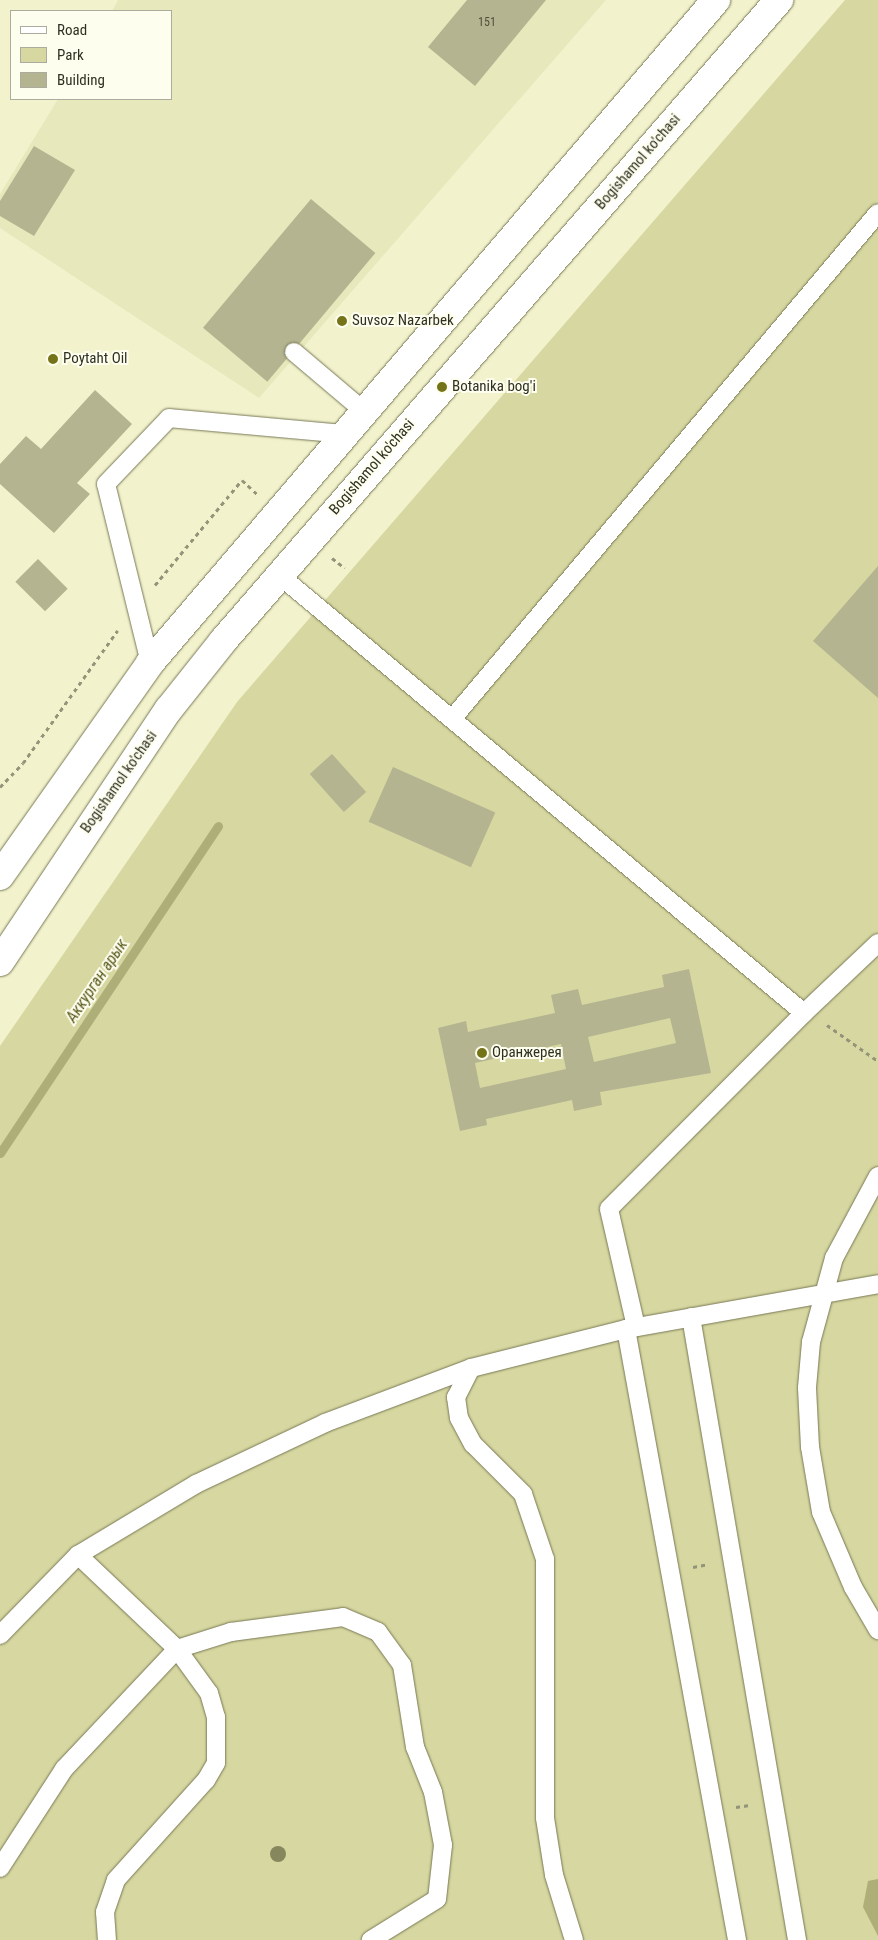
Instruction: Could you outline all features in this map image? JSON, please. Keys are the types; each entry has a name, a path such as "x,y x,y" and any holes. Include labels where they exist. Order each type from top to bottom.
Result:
{"main road":[{"path":"0,876 150,663 246,548 365,412 716,0"},
{"name":"Bogishamol ko'chasi","path":"0,962 169,709 278,574 780,0"},
{"path":"246,548 278,574"}],"lane":[{"path":"452,719 878,214"},
{"path":"294,352 365,412"},
{"path":"150,663 106,484 169,418 345,434"},
{"path":"278,574 804,1013"},
{"path":"737,1940 670,1570 631,1328 609,1209 804,1013 878,943"},
{"path":"878,1176 849,1224 823,1291 811,1342 807,1388 813,1476 834,1547 878,1630"},
{"path":"0,1635 78,1555 196,1484 325,1423 471,1368 631,1328 823,1291 878,1284"},
{"path":"691,1317 797,1940"},
{"path":"471,1368 456,1397 459,1418 473,1444 523,1494 545,1559 545,1818 554,1875 574,1940"},
{"path":"78,1555 177,1649 208,1693 216,1718 216,1763 206,1780 116,1880 105,1912 107,1940"},
{"path":"0,1868 64,1769 177,1649 231,1632 343,1617 378,1632 402,1665 415,1747 433,1792 443,1845 436,1899 371,1940"}],"path":[{"path":"242,480 253,490"},
{"path":"826,1024 878,1061"},
{"path":"670,1570 732,1560"},
{"path":"714,1811 773,1800"}],"shaded area":[{"path":"118,0 606,0 259,398 0,228 0,194 57,100 172,100 172,10 113,10"},
{"path":"878,1879 878,1936 863,1907 868,1881"}],"green space":[{"path":"845,0 878,0 878,1940 0,1940 0,1046 237,702"}],"building":[{"path":"467,0 546,0 475,86 428,47"},
{"path":"34,146 75,170 34,236 0,216 0,201"},
{"path":"311,199 375,253 267,382 203,328"},
{"path":"95,390 132,424 77,483 90,494 54,533 0,484 0,464 26,436 41,449"},
{"path":"38,559 68,589 45,611 15,582"},
{"path":"878,566 878,698 813,641"},
{"path":"332,754 366,792 344,812 310,774"},
{"path":"393,767 495,813 471,867 369,822"},
{"name":"Оранжерея","path":"689,969 711,1073 600,1092 602,1105 574,1111 572,1100 486,1119 487,1125 460,1131 438,1028 466,1021 468,1032 555,1013 551,995 578,989 582,1005 664,987 662,975","holes":["670,1018 676,1043 594,1062 588,1037","561,1044 566,1069 480,1088 475,1063"]}],"waterway":[{"name":"Аккурган арык","path":"0,1153 218,826"}],"place":[{"name":"Suvsoz Nazarbek","path":"342,321"},
{"name":"Poytaht Oil","path":"53,359"},
{"name":"Botanika bog'i","path":"442,387"},
{"name":"Оранжерея","path":"482,1053"}]}
